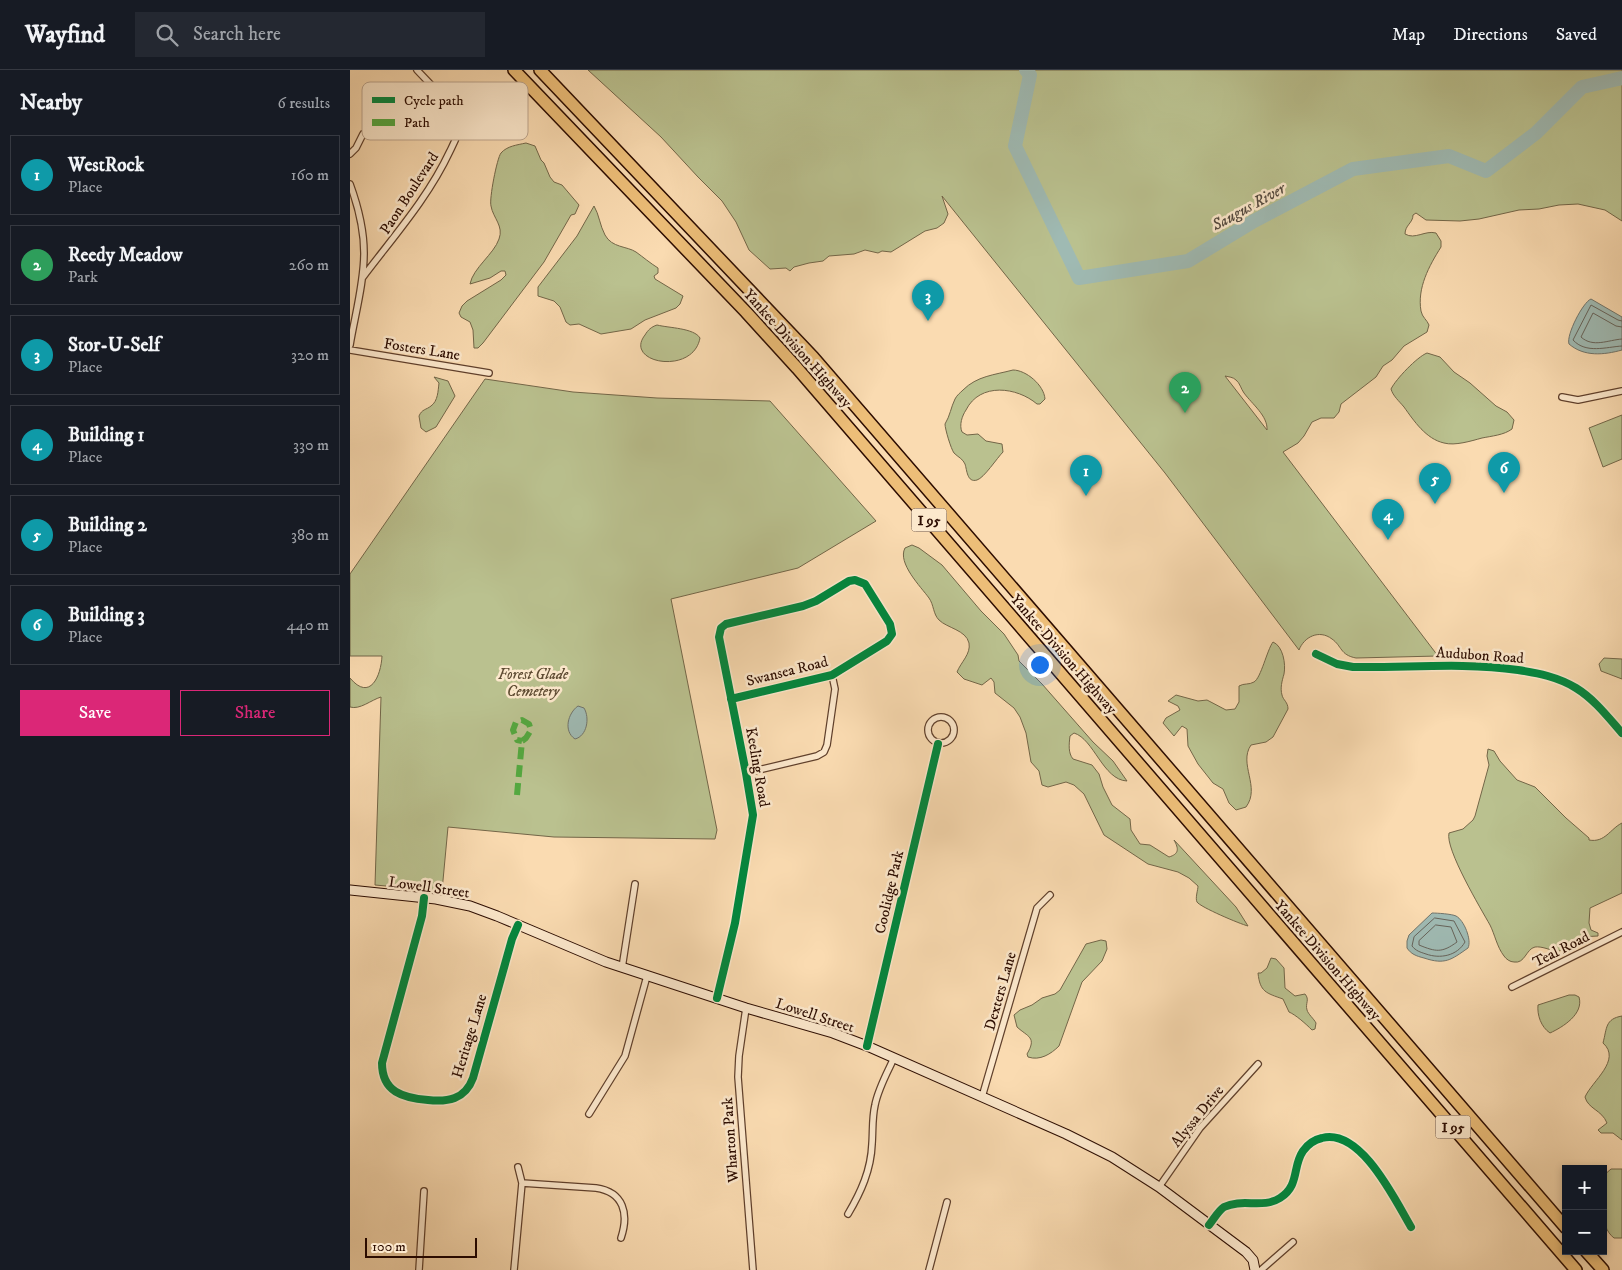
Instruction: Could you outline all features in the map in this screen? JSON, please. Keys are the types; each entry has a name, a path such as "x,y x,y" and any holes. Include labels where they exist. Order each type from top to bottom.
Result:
{"highway":[{"name":"Yankee Division Highway","path":"514,70 525,82"},
{"name":"Yankee Division Highway","path":"540,70 813,357 1562,1223"},
{"name":"Yankee Division Highway","path":"528,85 797,368 1576,1270"},
{"path":"1590,1255 1603,1270"}],"main road":[{"name":"Lowell Street","path":"350,890 447,901 470,906 591,957 622,968 746,1008 828,1031 867,1046 1093,1147 1125,1165 1250,1255 1255,1270"}],"street":[{"name":"Paon Boulevard","path":"417,70 428,82"},
{"path":"350,154 356,148 362,136"},
{"name":"Paon Boulevard","path":"363,277 404,226 430,187 446,159 454,140"},
{"name":"Paon Boulevard","path":"350,184 358,208 364,242 363,277 350,345"},
{"name":"Fosters Lane","path":"350,350 489,373"},
{"path":"1562,396 1578,400 1622,391"},
{"name":"Keeling Road","path":"717,998 735,923 752,819 746,773 719,637 720,628 728,623 803,606 816,601 849,581 857,580"},
{"name":"Swansea Road","path":"731,699 832,675 886,642 892,634 891,626 866,586 857,580"},
{"name":"Audubon Road","path":"1316,654 1332,662 1353,667 1467,665 1543,674 1569,684 1584,693 1622,733"},
{"path":"746,773 817,756 824,752 827,745 835,690 832,675"},
{"path":"943,717 952,723 954,733 948,742 938,744 929,738 928,728 933,719 943,717"},
{"name":"Coolidge Park","path":"867,1046 938,744"},
{"path":"622,968 635,884"},
{"name":"Dexters Lane","path":"982,1097 1037,908 1050,895"},
{"name":"Heritage Lane","path":"424,898 422,918 382,1063 383,1074 388,1084 396,1092 407,1098 447,1101 460,1096 468,1088 473,1078 512,939 518,925"},
{"name":"Teal Road","path":"1512,987 1622,932"},
{"path":"589,1114 625,1056 646,976"},
{"name":"Wharton Park","path":"746,1008 738,1077 753,1270"},
{"path":"848,1214 859,1194 867,1173 872,1151 874,1107 894,1058"},
{"name":"Alyssa Drive","path":"1159,1188 1200,1128 1258,1064"},
{"path":"1209,1224 1227,1206 1266,1203 1280,1198 1295,1180 1300,1158 1304,1150 1311,1142 1329,1137 1347,1141 1362,1154 1383,1180 1411,1227"},
{"path":"514,1270 522,1183 518,1167"},
{"path":"522,1183 596,1188 608,1191 618,1199 624,1209 625,1222 620,1238"},
{"path":"419,1270 424,1191"},
{"path":"928,1270 948,1202"},
{"path":"1261,1270 1293,1242"}],"green space":[{"path":"588,70 1622,70 1622,221 1605,210 1578,204 1519,210 1479,219 1460,221 1426,220 1416,213 1413,215 1405,234 1413,236 1432,232 1436,233 1441,241 1441,247 1428,270 1422,286 1420,302 1422,313 1429,325 1427,332 1404,346 1392,360 1383,366 1376,377 1341,404 1339,412 1334,418 1321,418 1312,422 1298,443 1283,452 1438,656 1356,658 1344,653 1332,639 1322,635 1308,638 1299,650 1165,473 942,196 948,214 944,223 937,228 925,231 891,252 882,251 878,253 865,250 854,254 829,256 823,261 794,267 790,271 786,268 770,269 749,250 736,222 722,201 661,137","holes":["1225,376 1234,378 1239,383 1244,393 1265,420 1267,430"]},
{"path":"526,143 535,146 550,177 554,182 562,185 579,205 575,214 571,215 544,262 483,343 478,348 474,348 473,330 470,322 461,317 459,313 467,301 506,275 505,271 501,271 490,278 470,284 475,272 493,250 499,239 500,230 492,210 491,195 499,156 512,146"},
{"path":"594,206 608,239 616,245 636,252 658,268 658,273 654,276 655,279 683,296 676,308 645,320 631,329 601,334 579,324 570,325 566,322 560,307 554,301 538,296 538,287 577,236"},
{"path":"657,325 687,330 697,335 700,338 695,350 685,358 674,361 662,361 651,358 643,353 641,345 645,335 651,328"},
{"path":"1427,353 1440,357 1454,372 1470,383 1496,406 1507,412 1514,420 1512,429 1498,435 1453,444 1438,441 1426,434 1396,398 1391,389 1407,369"},
{"path":"1013,370 1029,375 1034,379 1044,394 1045,399 1040,404 1037,404 1019,394 999,390 989,391 972,401 962,418 962,432 967,435 978,434 986,441 1002,444 1003,452 983,476 977,480 971,480 964,462 953,451 945,424 956,398 968,385 986,377"},
{"path":"434,377 448,381 455,396 436,427 426,432 421,428 419,416 436,399 439,383"},
{"name":"Forest Glade Cemetery","path":"485,379 573,392 657,398 770,401 876,521 798,568 671,599 717,830 715,839 554,837 448,827 442,891 375,885 381,697 362,706 350,707 350,678 363,688 369,687 377,678 382,656 350,656 350,574"},
{"path":"1622,415 1622,459 1603,467 1589,428"},
{"path":"912,545 942,565 981,611 1004,634 1018,655 1019,661 1093,742 1113,761 1127,781 1111,774 1081,737 1074,733 1070,736 1069,748 1071,757 1092,765 1099,774 1112,805 1130,819 1131,830 1140,844 1150,845 1169,857 1177,851 1174,840 1236,907 1248,926 1205,908 1197,902 1198,886 1189,878 1178,872 1148,864 1104,835 1084,794 1074,785 1066,782 1048,787 1042,785 1039,771 1031,762 1026,733 1020,717 1014,708 995,693 994,682 991,678 982,685 964,679 957,672 967,654 969,643 964,635 939,620 929,598 907,568 903,554 905,548"},
{"path":"1273,642 1279,647 1283,656 1285,670 1281,692 1288,709 1273,737 1266,742 1251,745 1247,760 1251,784 1250,799 1246,807 1236,810 1229,803 1223,789 1213,783 1198,764 1188,746 1187,729 1182,726 1174,736 1163,723 1166,718 1180,710 1178,706 1168,701 1176,695 1198,701 1207,700 1226,710 1235,709 1239,702 1239,686 1252,683 1257,679"},
{"path":"1604,658 1622,659 1622,679 1601,671 1599,664"},
{"path":"1488,749 1494,751 1500,761 1517,780 1535,787 1589,840 1603,838 1622,823 1622,893 1590,908 1589,923 1591,930 1598,933 1598,936 1579,937 1573,944 1557,952 1535,947 1529,950 1523,959 1518,962 1508,960 1502,952 1458,865 1449,841 1449,833 1463,829 1475,816 1489,765"},
{"path":"1101,940 1106,941 1107,949 1102,961 1082,982 1059,1046 1045,1056 1037,1058 1028,1057 1027,1054 1031,1044 1030,1038 1017,1027 1014,1015 1042,998 1055,994 1060,990 1086,944"},
{"path":"1271,958 1276,959 1284,968 1285,988 1295,996 1305,994 1307,1010 1316,1023 1315,1029 1312,1030 1298,1017 1289,1012 1283,999 1268,993 1262,988 1258,973 1267,968"},
{"path":"1569,995 1579,997 1578,1009 1571,1019 1550,1033 1540,1021 1538,1005"},
{"path":"1622,1016 1622,1140 1613,1133 1601,1133 1598,1130 1607,1123 1585,1097 1608,1063 1608,1050 1603,1043 1606,1029 1612,1019"},
{"path":"1611,1169 1622,1169 1622,1238 1614,1238 1607,1228 1607,1172"}],"water":[{"path":"1591,299 1622,317 1622,350 1594,354 1581,351 1569,344 1570,334 1576,319"},
{"path":"578,706 584,708 587,721 585,731 575,739 571,736 568,722 569,717"},
{"path":"1432,913 1459,918 1468,935 1468,948 1443,961 1431,960 1410,952 1407,948 1409,935"}],"waterway":[{"name":"Saugus River","path":"1026,70 1030,75 1015,146 1079,278 1188,261 1254,221 1353,169 1449,156 1486,171 1536,133 1582,87 1622,78"}],"marked path":[{"path":"517,795 522,741 531,730 529,724 522,720 516,722 513,730 517,740 522,741"}],"cycle path":[{"path":"717,998 735,923 753,815 719,637 721,628 726,624 803,606 816,601 849,581 855,580 865,584 890,624 892,634 887,641 832,675 731,699"},
{"path":"1316,654 1337,664 1353,667 1476,666 1518,670 1548,676 1583,692 1622,733"},
{"path":"867,1046 938,744"},
{"path":"424,898 422,916 382,1063 386,1081 390,1087 402,1095 435,1101 448,1100 460,1095 470,1085 512,939 518,925"},
{"path":"1209,1225 1224,1207 1231,1204 1267,1203 1280,1198 1286,1193 1293,1182 1300,1157 1307,1146 1313,1141 1322,1138 1336,1138 1350,1144 1375,1169 1411,1227"}],"place":[{"name":"Stor-U-Self","path":"928,321"},
{"name":"Reedy Meadow","path":"1185,413"},
{"name":"Building 3","path":"1504,493"},
{"name":"WestRock","path":"1086,496"},
{"name":"Building 2","path":"1435,504"},
{"name":"Building 1","path":"1388,540"}]}
